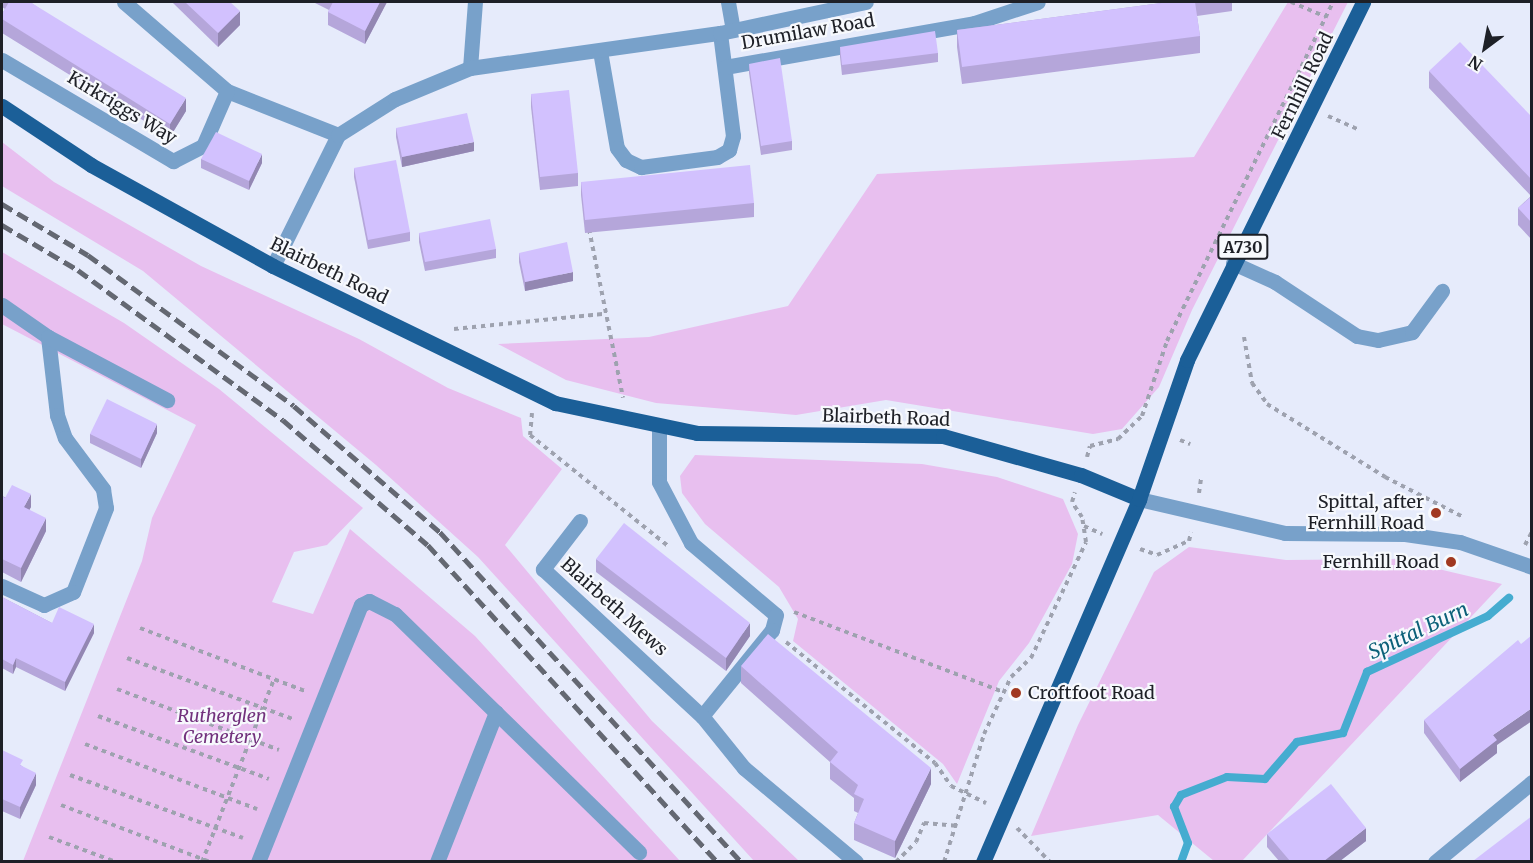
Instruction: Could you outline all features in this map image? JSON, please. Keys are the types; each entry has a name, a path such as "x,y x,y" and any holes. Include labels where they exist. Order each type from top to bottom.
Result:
{"main road":[{"name":"Fernhill Road","path":"1001,812 1139,499 1187,360 1233,263 1337,64 1363,2"},
{"name":"Blairbeth Road","path":"2,106 91,165 273,266 555,403 659,428 943,436 1081,475 1139,499"},
{"name":"A730","path":"983,861 1001,812"}],"street":[{"path":"124,2 227,91 338,135 273,266"},
{"path":"470,68 475,2"},
{"path":"726,31 728,2"},
{"name":"Drumilaw Road","path":"338,135 395,99 470,68 726,31 866,2"},
{"name":"Drumilaw Road","path":"725,67 974,23 1038,2"},
{"name":"Drumilaw Road","path":"600,51 617,148 626,160 641,167 717,157 729,150 734,136 725,67 726,31"},
{"name":"Kirkriggs Way","path":"2,60 173,161 203,146 227,91"},
{"path":"1233,263 1275,282 1357,336 1378,340 1412,332 1442,291"},
{"path":"2,305 48,337 167,400"},
{"path":"2,586 44,605 61,601 81,582 104,522 103,489 65,438 57,415 48,337"},
{"path":"659,428 659,482 692,543 774,623 702,716"},
{"path":"1139,499 1285,533 1406,534 1460,542 1532,567"},
{"name":"Blairbeth Mews","path":"580,521 543,569 702,716 744,768 856,861"},
{"path":"258,861 361,605 369,601 395,614 641,858"},
{"path":"437,861 496,712"},
{"path":"1436,861 1532,782"}],"path":[{"path":"1291,2 1326,17"},
{"path":"944,861 984,734 1004,692 1031,658 1086,542 1082,518 1072,502 1090,446 1118,439 1142,416 1167,341 1333,2"},
{"path":"588,222 602,314 626,421"},
{"path":"448,330 602,314"},
{"path":"1244,337 1252,383 1268,404 1386,477 1463,517"},
{"path":"774,623 795,612 1004,692"},
{"path":"140,628 324,698"},
{"path":"127,658 293,719"},
{"path":"203,860 274,679"},
{"path":"117,689 279,750"},
{"path":"98,716 288,786"},
{"path":"85,744 256,809"},
{"path":"70,776 243,838"},
{"path":"61,805 210,861"},
{"path":"1001,812 1050,861"},
{"path":"896,861 916,842 924,823 956,826"},
{"path":"49,837 116,861"}],"green space":[{"path":"1288,2 1348,2 1192,310 1159,387 1122,429 1093,434 886,400 796,415 656,403 566,380 498,344 649,337 788,306 877,174 1194,157"},
{"path":"2,142 54,182 201,266 359,339 448,388 521,418 523,436 562,469 505,545 652,721 799,861 754,861 478,557 376,465 143,271 2,186"},
{"name":"Rutherglen Cemetery","path":"2,252 124,323 219,389 363,508 327,545 294,552 272,602 313,614 350,529 475,636 680,861 23,861 142,561 152,518 196,425 2,324"},
{"path":"695,455 922,464 997,477 1063,499 1078,534 1072,564 1029,643 999,681 957,784 943,764 793,641 798,619 779,587 705,524 682,493 680,476"},
{"path":"1189,547 1286,560 1396,559 1502,584 1242,861 1214,861 1158,815 1031,836 1078,725 1154,572"}],"building":[{"path":"9,2 30,2 186,98 170,124 2,19 2,14"},
{"path":"185,2 230,2 240,11 218,33"},
{"path":"333,2 380,2 365,31 328,12"},
{"path":"1169,2 1195,2 1200,36 962,67 957,30"},
{"path":"935,31 938,53 842,65 840,47"},
{"path":"1460,42 1532,117 1532,180 1429,71"},
{"path":"780,58 792,141 761,146 749,64"},
{"path":"569,90 578,173 540,177 531,94"},
{"path":"467,113 474,142 402,157 396,128"},
{"path":"216,132 262,154 249,181 201,159"},
{"path":"396,160 410,232 368,240 354,168"},
{"path":"750,165 754,203 585,220 581,182"},
{"path":"1532,196 1532,223 1518,208"},
{"path":"490,219 496,249 425,262 419,233"},
{"path":"567,242 573,272 525,282 519,253"},
{"path":"107,399 157,424 141,459 90,434"},
{"path":"12,485 31,494 24,507 46,518 21,568 2,559 2,496 5,498"},
{"path":"624,523 750,623 726,658 596,559"},
{"path":"2,597 52,623 59,607 94,624 65,682 16,658 13,665 2,659"},
{"path":"768,634 931,768 895,841 854,823 864,799 854,794 858,785 830,762 838,752 741,666"},
{"path":"1532,635 1532,708 1493,735 1497,740 1460,769 1424,720 1518,640 1521,644"},
{"path":"2,750 23,760 20,765 36,773 20,807 2,799"},
{"path":"1331,784 1366,828 1324,861 1290,861 1267,834"},
{"path":"1532,816 1532,859 1528,861 1473,861"}],"waterway":[{"name":"Spittal Burn","path":"1181,862 1188,843 1174,807 1181,795 1227,777 1265,779 1297,742 1343,733 1367,672 1488,616 1509,598"}],"railway":[{"path":"2,204 88,255 294,406 440,532 741,862"},
{"path":"2,225 78,270 283,420 428,545 717,862"}],"place":[{"name":"Spittal, after Fernhill Road","path":"1436,513"},
{"name":"Fernhill Road","path":"1451,562"},
{"name":"Croftfoot Road","path":"1016,693"}]}
